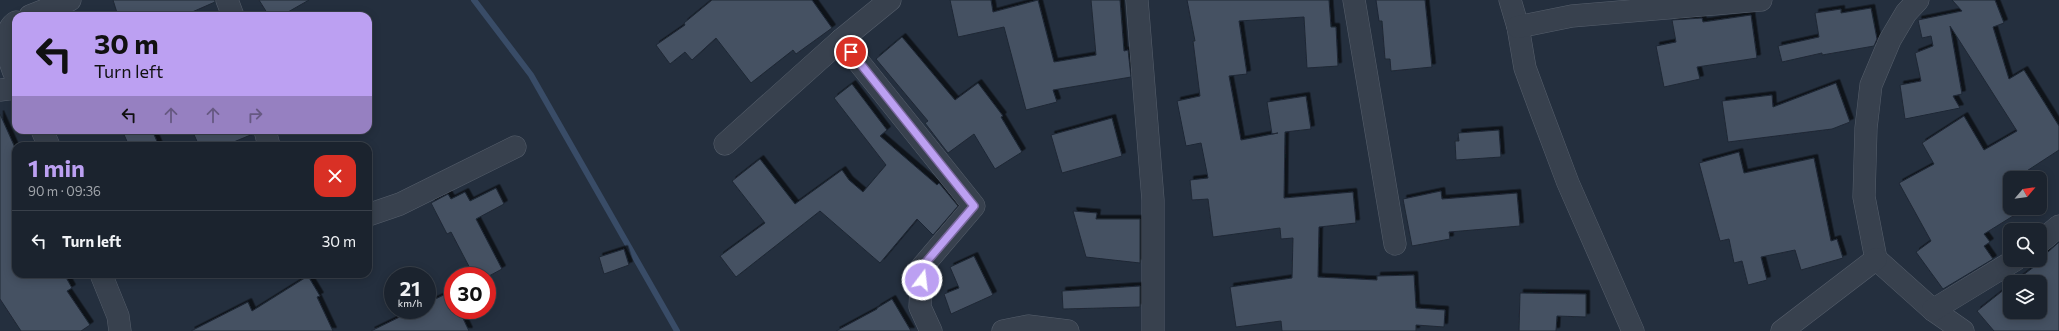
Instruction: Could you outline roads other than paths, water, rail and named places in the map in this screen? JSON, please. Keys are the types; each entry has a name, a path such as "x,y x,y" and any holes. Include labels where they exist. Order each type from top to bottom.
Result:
{"street":[{"path":"40,12 70,0"},
{"path":"227,0 232,12"},
{"path":"725,144 841,40 890,0"},
{"path":"1137,0 1153,200 1153,331"},
{"path":"1354,0 1395,244"},
{"path":"1510,0 1518,27 1525,68 1568,183 1633,331"},
{"path":"1518,27 1572,16 1761,0"},
{"path":"1918,0 1906,14 1890,40 1871,85 1866,128 1864,197 1876,259 1933,310 1963,331"},
{"path":"12,28 8,33 8,48 12,62"},
{"path":"841,40 974,206 922,267 920,307 931,331"},
{"path":"0,90 12,88"},
{"path":"372,214 400,204 515,147"},
{"path":"2047,236 2059,226"},
{"path":"1782,331 1876,259"},
{"path":"1933,310 2004,267"},
{"path":"103,278 118,316 120,331"},
{"path":"1004,331 1028,326 1068,331"}],"waterway":[{"path":"474,0 531,75 677,331"}]}
